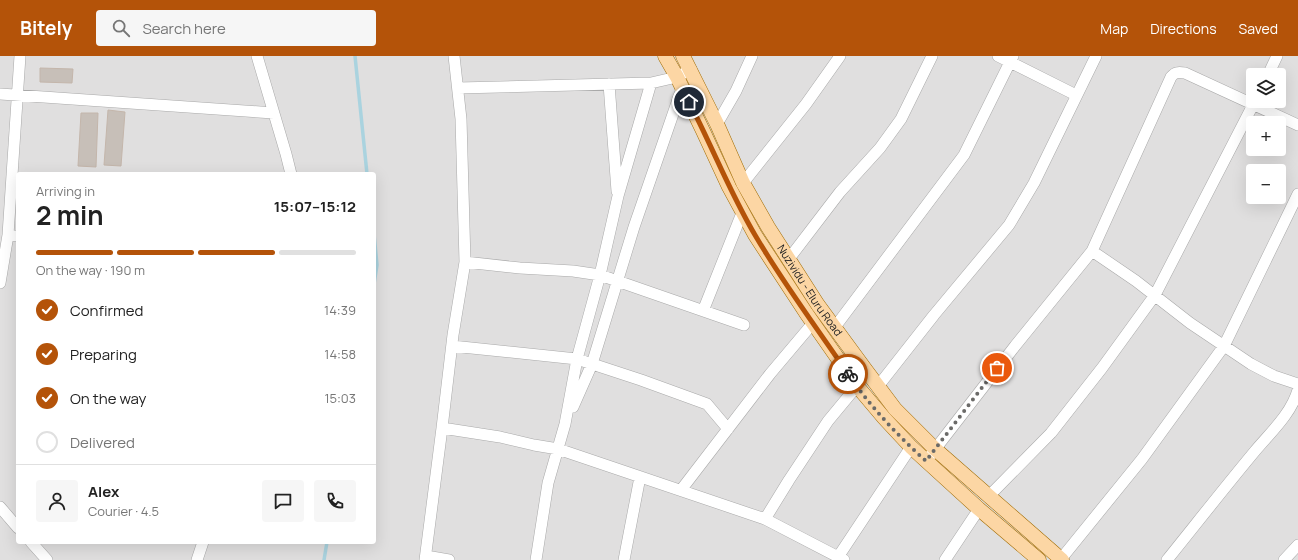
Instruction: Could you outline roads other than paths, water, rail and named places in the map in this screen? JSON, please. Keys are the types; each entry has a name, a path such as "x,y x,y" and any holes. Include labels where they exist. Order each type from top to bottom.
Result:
{"main road":[{"name":"Nuzividu - Eluru Road","path":"665,56 680,83 742,213 775,268 857,386 911,447 1036,559"},
{"name":"Nuzividu - Eluru Road","path":"683,56 691,69 717,124 743,183 768,228 818,305 879,385 895,409 935,449 1061,559"}],"street":[{"path":"0,283 13,236 20,56"},
{"path":"257,56 290,172"},
{"path":"449,560 425,558 452,346 465,262 461,119 454,56"},
{"path":"717,124 736,91 752,56"},
{"path":"743,183 806,104 840,56"},
{"path":"788,260 840,192 880,148 901,119 932,56"},
{"path":"998,56 1011,59 1076,95"},
{"path":"879,385 934,315 1009,225 1034,183 1096,56"},
{"path":"1271,68 1277,56"},
{"path":"834,327 964,155 1011,59"},
{"path":"565,424 592,364 617,280 680,83 691,69"},
{"path":"926,461 1015,346 1092,251 1170,77 1178,72 1185,73 1246,99"},
{"path":"536,560 548,482 565,424 577,359 600,275 618,199 651,83"},
{"path":"458,88 680,83"},
{"path":"609,84 618,199"},
{"path":"0,94 274,113"},
{"path":"989,496 1050,433 1102,368 1154,295 1252,108"},
{"path":"1265,108 1298,125"},
{"path":"1061,559 1142,459 1224,346 1298,194"},
{"path":"703,311 742,213"},
{"path":"1092,251 1136,281 1190,323 1251,364 1274,376 1298,384"},
{"path":"465,262 520,268 573,271 600,275 744,325"},
{"path":"681,490 770,374 813,323"},
{"path":"452,346 577,359 707,404 728,429"},
{"path":"765,519 828,421 857,386"},
{"path":"1167,560 1262,442 1282,420 1295,400 1298,390"},
{"path":"442,428 500,436 534,445 558,449 765,519 841,559 911,447"},
{"path":"624,560 640,477"},
{"path":"0,507 16,526"},
{"path":"945,560 979,509"},
{"path":"33,544 43,552"},
{"path":"196,560 202,544"},
{"path":"1284,560 1298,545"}],"waterway":[{"path":"355,56 367,172"},
{"path":"376,255 376,271"},
{"path":"324,560 327,544"}]}
